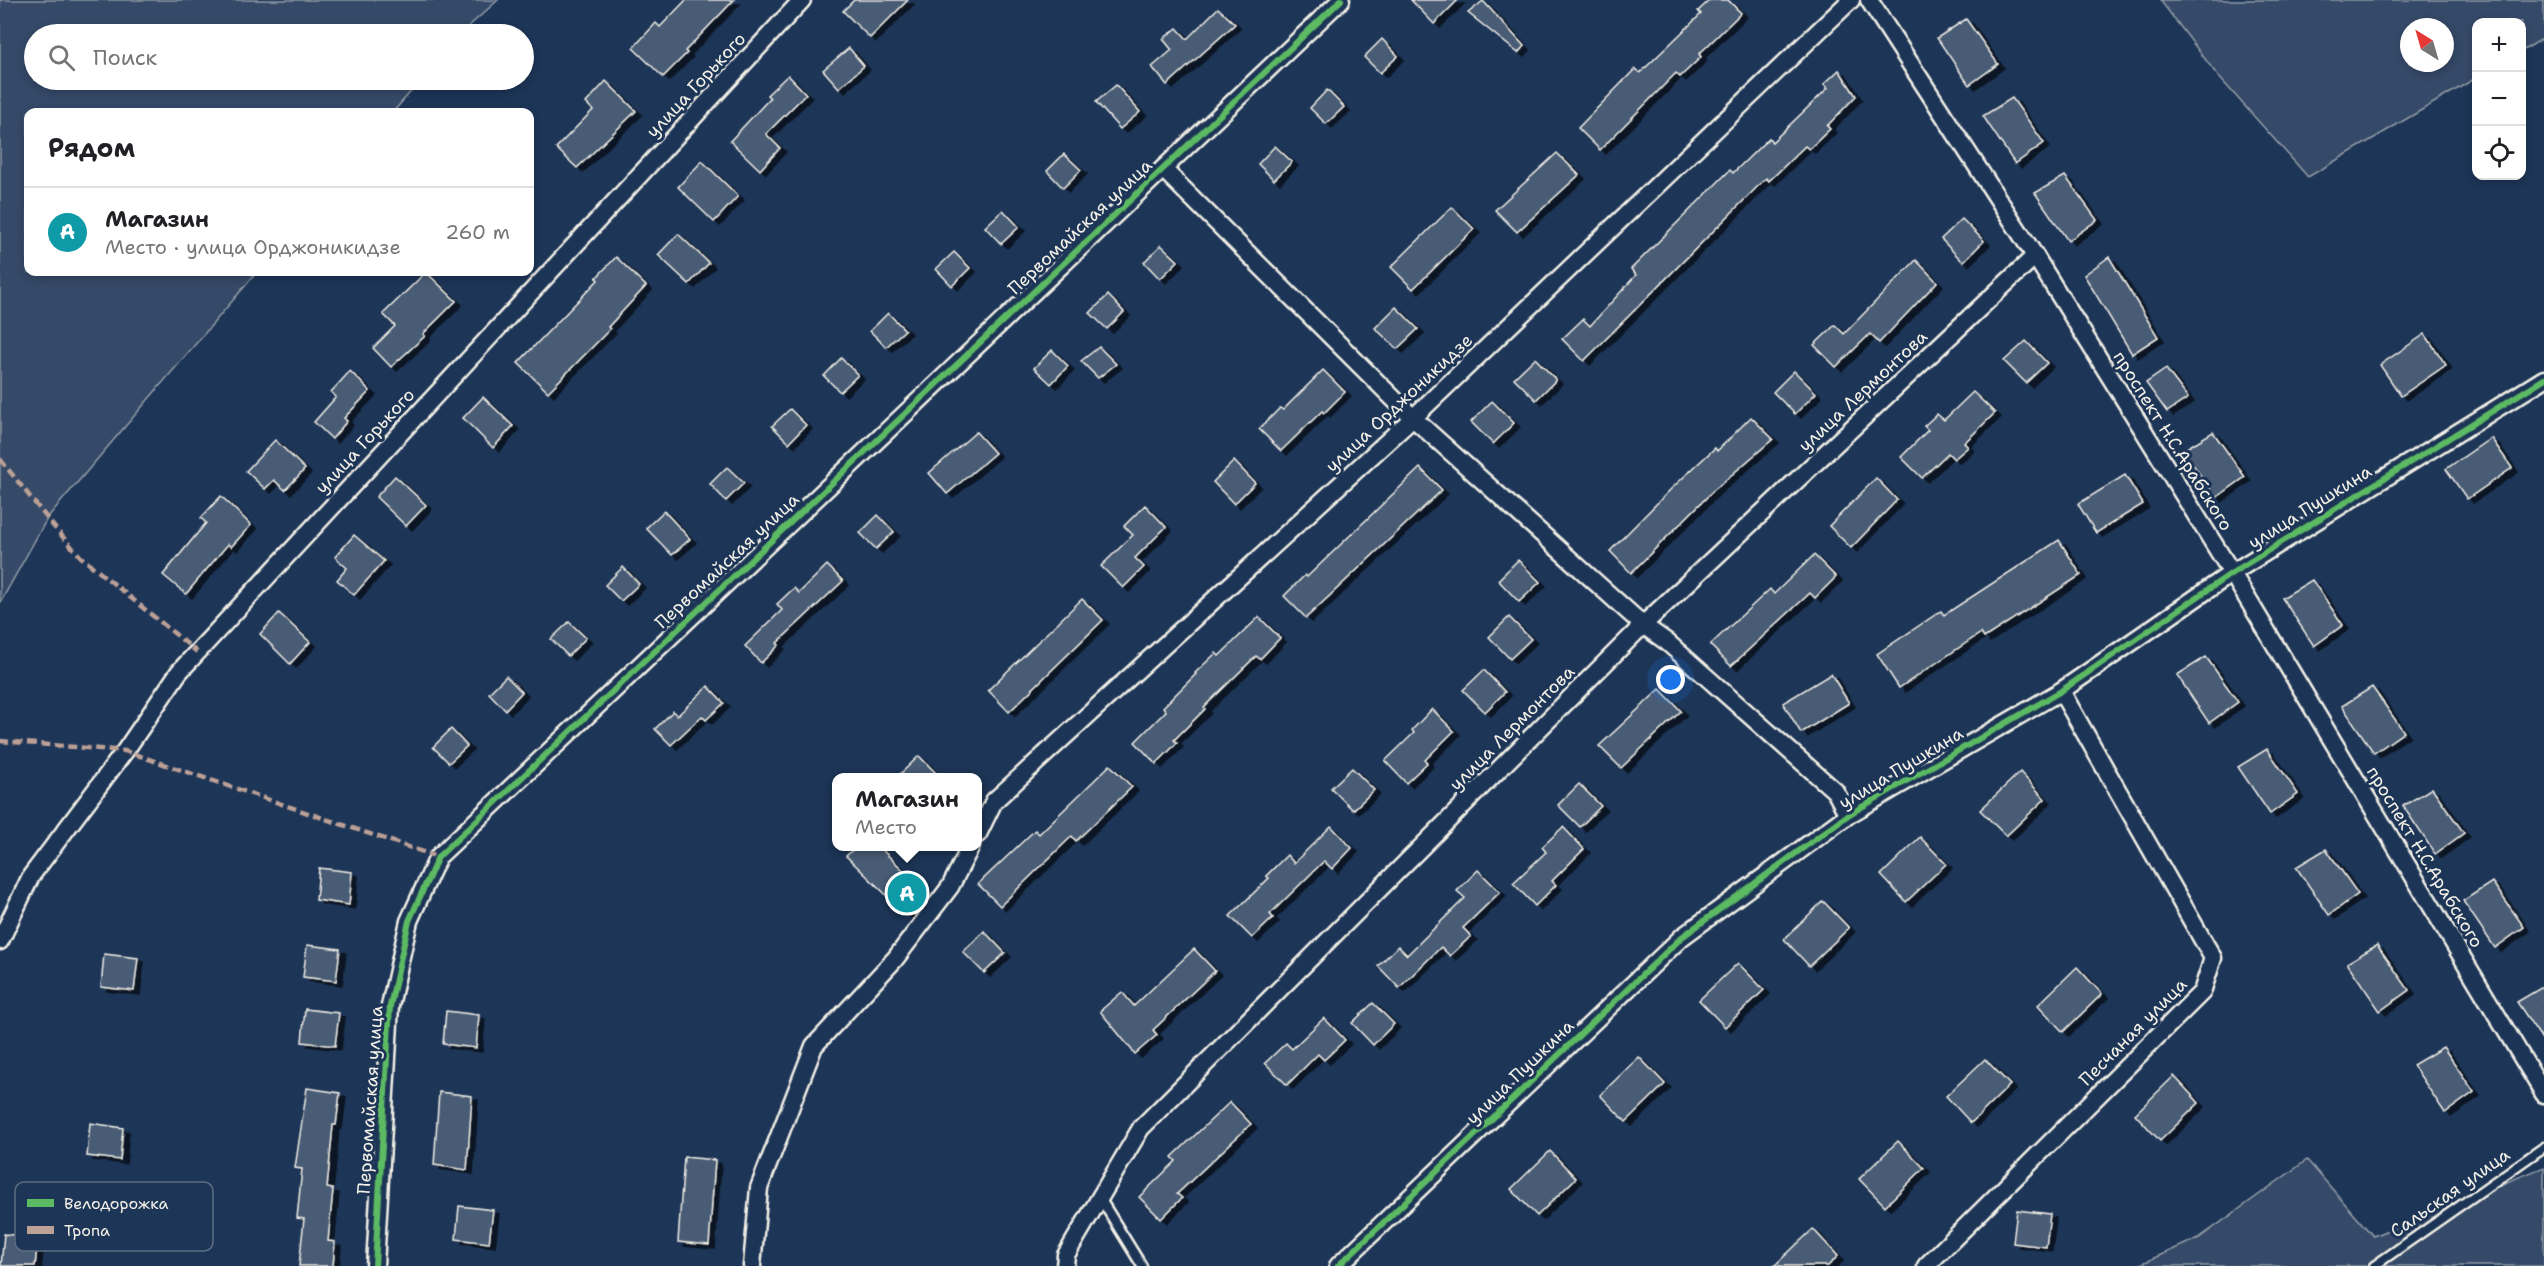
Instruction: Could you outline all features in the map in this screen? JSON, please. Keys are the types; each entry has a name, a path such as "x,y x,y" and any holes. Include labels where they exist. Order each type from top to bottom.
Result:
{"street":[{"name":"улица Горького","path":"0,941 32,876 179,672 802,0"},
{"name":"Первомайская улица","path":"375,1266 390,1006 409,921 438,856 1341,0"},
{"name":"улица Орджоникидзе","path":"982,826 994,801 1413,418 1851,0"},
{"name":"проспект Н.С.Арабского","path":"1869,0 2035,256 2232,573 2544,1094"},
{"path":"1163,169 1413,418 1643,625 1667,642 1835,791 1848,815"},
{"name":"улица Лермонтова","path":"1065,1266 1066,1255 1141,1128 1643,625 2035,256"},
{"name":"улица Пушкина","path":"1338,1266 1682,937 1848,815 2061,691 2232,573 2544,379"},
{"name":"Песчаная улица","path":"1926,1266 2202,992 2213,958 2061,691"},
{"path":"752,1266 759,1188 814,1046 895,959 950,888 968,851"}],"lane":[{"name":"Сальская улица","path":"2374,1266 2544,1147"},
{"path":"1100,1198 1142,1266"}],"shaded area":[{"path":"0,0 498,0 471,24 24,24 24,90 412,90 396,108 24,108 24,276 254,276 48,517 0,603"},
{"path":"2160,0 2544,0 2544,38 2526,49 2526,18 2472,18 2472,80 2308,177 2218,76"},
{"path":"2307,1160 2373,1236 2544,1167 2544,1266 2136,1266 2199,1238"}],"building":[{"path":"686,0 734,0 663,77 633,48 656,23 660,27"},
{"path":"854,0 908,0 870,38 843,11"},
{"path":"1411,0 1458,0 1434,24"},
{"path":"1710,0 1728,0 1741,13 1699,54 1701,57 1680,77 1676,73 1600,150 1578,128 1635,69 1640,73 1701,14 1698,11"},
{"path":"1483,1 1524,46 1518,53 1468,13"},
{"path":"1218,8 1235,24 1167,85 1152,67 1172,50 1163,39 1177,28 1187,39"},
{"path":"1966,19 1998,64 1969,85 1937,38"},
{"path":"1382,39 1398,56 1380,73 1364,57"},
{"path":"849,48 864,66 839,88 823,70"},
{"path":"1839,70 1856,96 1827,126 1830,129 1809,149 1805,146 1769,181 1766,178 1584,361 1562,339 1583,319 1590,326 1636,275 1631,269 1730,170 1733,173 1769,138 1772,142 1828,88 1824,84"},
{"path":"788,75 806,94 766,134 780,148 760,170 730,141 770,98 767,95"},
{"path":"606,81 636,111 577,168 556,148 593,110 586,103"},
{"path":"1116,85 1140,112 1120,129 1096,102"},
{"path":"1327,90 1344,107 1326,124 1310,108"},
{"path":"2012,98 2044,143 2015,164 1983,116"},
{"path":"1275,146 1292,162 1274,180 1258,164"},
{"path":"1557,153 1579,175 1517,232 1495,210"},
{"path":"1064,154 1081,170 1063,188 1047,171"},
{"path":"702,161 738,196 714,222 678,187"},
{"path":"2065,176 2097,220 2068,241 2035,193"},
{"path":"1452,207 1474,229 1413,289 1391,267"},
{"path":"1003,210 1019,227 1001,244 985,227"},
{"path":"1962,219 1984,241 1963,262 1941,239"},
{"path":"678,234 709,263 689,284 658,255"},
{"path":"1161,245 1178,261 1160,279 1144,262"},
{"path":"954,252 970,268 952,286 936,269"},
{"path":"616,257 646,286 608,327 610,329 548,392 518,363 598,280 596,278"},
{"path":"2109,257 2158,337 2132,354 2084,275"},
{"path":"1916,260 1937,282 1879,343 1870,334 1836,367 1814,345 1835,325 1844,334"},
{"path":"422,276 430,276 456,301 423,334 425,336 391,367 373,348 395,326 383,314"},
{"path":"1108,295 1124,312 1107,329 1090,313"},
{"path":"1396,307 1418,329 1397,349 1375,328"},
{"path":"888,313 905,330 886,347 870,331"},
{"path":"2425,334 2446,365 2401,396 2380,365"},
{"path":"2026,341 2047,363 2026,383 2004,361"},
{"path":"1099,347 1116,364 1098,378 1081,361"},
{"path":"1052,350 1068,366 1051,384 1034,368"},
{"path":"841,358 858,375 840,392 824,376"},
{"path":"1535,358 1556,380 1536,400 1514,378"},
{"path":"2166,369 2188,398 2167,412 2146,383"},
{"path":"1323,370 1345,392 1281,451 1259,429 1280,408 1283,410"},
{"path":"350,371 370,391 344,418 347,421 332,439 314,422 336,397 331,392"},
{"path":"1794,371 1816,393 1795,414 1773,392"},
{"path":"1973,392 1995,413 1964,443 1968,447 1954,459 1948,453 1922,478 1901,457 1928,430 1924,426 1937,414 1944,420"},
{"path":"483,397 513,426 493,448 463,418"},
{"path":"1492,401 1514,423 1493,444 1471,422"},
{"path":"790,409 806,425 789,443 772,426"},
{"path":"1751,417 1773,439 1714,490 1631,573 1610,551 1672,488 1715,448 1717,451"},
{"path":"976,432 995,453 947,494 929,473"},
{"path":"2213,432 2245,477 2216,498 2183,450"},
{"path":"2491,438 2512,468 2467,499 2446,469"},
{"path":"275,440 305,469 285,490 274,480 265,489 246,471"},
{"path":"1234,461 1255,483 1234,504 1213,482"},
{"path":"727,467 744,483 726,501 710,484"},
{"path":"1420,468 1442,490 1306,618 1284,596 1305,575 1307,577"},
{"path":"2125,475 2143,504 2096,533 2078,504"},
{"path":"395,476 426,505 406,526 376,497"},
{"path":"1876,478 1897,500 1851,548 1829,526"},
{"path":"221,496 251,525 231,547 228,544 186,594 163,575 206,523 201,518"},
{"path":"1145,505 1166,527 1135,558 1144,567 1123,588 1101,566 1133,535 1124,526"},
{"path":"664,511 690,539 672,555 646,528"},
{"path":"878,515 894,532 876,549 860,533"},
{"path":"354,535 384,561 354,595 337,580 347,568 335,557"},
{"path":"2059,540 2081,575 1984,638 1981,633 1899,688 1877,654 1941,611 1944,615"},
{"path":"1814,555 1836,577 1815,598 1810,593 1731,666 1710,645 1770,589 1774,594"},
{"path":"1518,560 1540,582 1519,602 1498,580"},
{"path":"827,565 843,581 777,643 779,645 761,663 745,646 782,610 777,604 794,588 799,593"},
{"path":"623,567 639,584 621,601 605,585"},
{"path":"2312,580 2343,625 2314,646 2282,598"},
{"path":"1082,599 1103,620 1009,712 988,690"},
{"path":"279,613 310,642 290,664 260,634"},
{"path":"1259,617 1280,638 1260,659 1256,656 1204,707 1205,709 1174,740 1177,743 1156,764 1135,742 1166,711 1163,707 1195,673 1216,653 1219,656"},
{"path":"1509,617 1531,639 1510,659 1489,637"},
{"path":"569,622 586,638 568,656 551,639"},
{"path":"2206,657 2238,702 2209,723 2177,675"},
{"path":"1484,670 1505,692 1485,712 1463,690"},
{"path":"1831,674 1849,703 1801,733 1783,703"},
{"path":"506,676 522,692 505,710 489,693"},
{"path":"708,686 724,703 706,720 702,716 671,745 655,729 673,711 677,716"},
{"path":"2372,687 2404,732 2374,753 2342,706"},
{"path":"1660,689 1681,711 1621,768 1599,746"},
{"path":"1432,709 1454,731 1425,760 1427,763 1406,783 1385,761 1414,733 1412,730"},
{"path":"451,729 467,746 449,763 433,747"},
{"path":"2267,749 2298,794 2270,814 2238,767"},
{"path":"919,756 936,773 901,773"},
{"path":"1110,765 1132,787 1076,841 1072,836 1000,906 978,884 1035,830 1039,834"},
{"path":"1352,768 1374,790 1353,810 1331,788"},
{"path":"2020,772 2045,799 2006,836 1980,810"},
{"path":"1579,784 1601,806 1580,827 1558,805"},
{"path":"2432,788 2464,833 2435,854 2403,806"},
{"path":"1331,826 1352,848 1332,869 1324,861 1270,914 1273,918 1252,938 1230,916 1269,878 1266,876 1287,855 1294,863"},
{"path":"1563,827 1584,849 1552,881 1556,885 1535,906 1513,883 1546,852 1542,847"},
{"path":"1920,837 1946,864 1906,902 1881,875"},
{"path":"2326,849 2358,894 2329,915 2296,867"},
{"path":"852,851 883,851 928,894 907,915 846,856"},
{"path":"319,868 352,872 349,905 316,900"},
{"path":"1478,870 1500,892 1463,928 1471,936 1450,956 1441,947 1399,988 1378,966 1398,946 1407,955 1465,898 1457,891"},
{"path":"2492,882 2524,927 2495,948 2463,901"},
{"path":"1823,901 1849,928 1809,966 1784,939"},
{"path":"984,931 1005,953 984,973 963,952"},
{"path":"307,945 340,949 336,981 303,977"},
{"path":"2377,945 2409,990 2380,1011 2347,963"},
{"path":"1194,949 1215,971 1153,1030 1157,1035 1135,1054 1100,1011 1122,992 1134,1006"},
{"path":"104,954 138,958 134,991 101,987"},
{"path":"1738,963 1764,990 1725,1027 1699,1000"},
{"path":"2077,967 2102,994 2063,1032 2038,1005"},
{"path":"2544,986 2544,1042 2517,1002"},
{"path":"1373,1003 1394,1024 1373,1045 1352,1023"},
{"path":"305,1009 339,1013 335,1046 302,1042"},
{"path":"446,1011 479,1015 476,1048 443,1044"},
{"path":"1324,1018 1345,1040 1324,1060 1318,1054 1287,1085 1265,1063 1286,1043 1292,1049"},
{"path":"2443,1047 2474,1092 2445,1113 2413,1065"},
{"path":"1639,1057 1665,1084 1626,1122 1600,1095"},
{"path":"1985,1059 2010,1085 1971,1123 1946,1096"},
{"path":"2174,1076 2199,1103 2160,1141 2135,1114"},
{"path":"307,1088 340,1093 336,1125 333,1125 327,1188 333,1189 328,1241 335,1242 333,1266 299,1266 304,1219 297,1218 302,1169 295,1168"},
{"path":"439,1092 472,1096 467,1170 434,1165"},
{"path":"1230,1102 1251,1124 1177,1194 1182,1198 1161,1219 1139,1197 1176,1161 1172,1157"},
{"path":"90,1123 123,1128 120,1160 87,1156"},
{"path":"1898,1141 1924,1168 1885,1206 1859,1179"},
{"path":"1550,1151 1576,1178 1537,1216 1511,1189"},
{"path":"684,1157 715,1160 709,1245 678,1242"},
{"path":"459,1206 493,1210 489,1243 456,1239"},
{"path":"2017,1210 2050,1214 2046,1247 2013,1243"},
{"path":"1813,1229 1838,1256 1828,1266 1774,1266"},
{"path":"4,1234 15,1235 15,1251 37,1251 35,1266 1,1266"}],"marked path":[{"path":"0,459 81,557 197,652"},
{"path":"0,741 125,751 438,857"}],"cycle path":[{"path":"375,1266 390,1006 409,921 438,857 1341,0"},
{"path":"1338,1266 1682,937 1848,815 2061,691 2232,573 2544,379"}],"place":[{"name":"Магазин","path":"907,893"}]}
